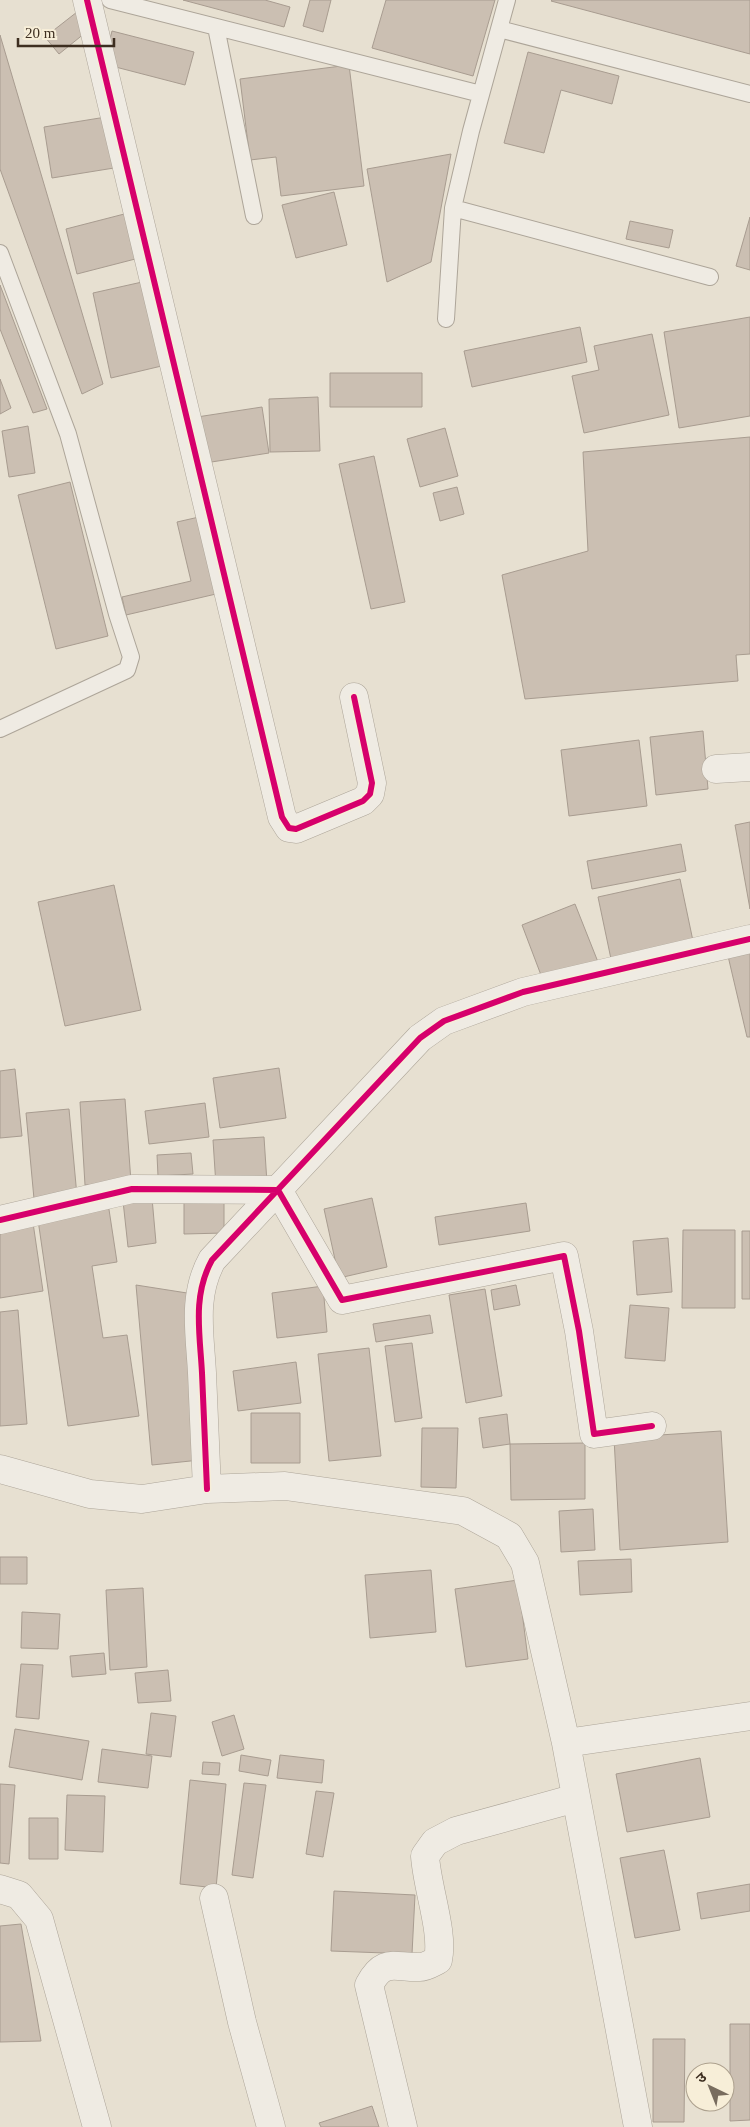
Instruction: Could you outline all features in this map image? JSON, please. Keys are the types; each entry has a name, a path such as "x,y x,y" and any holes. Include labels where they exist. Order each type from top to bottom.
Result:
{"street":[{"path":"87,0 280,807 285,824 289,828 296,829 363,801 370,794 372,783 354,697"},
{"path":"716,769 750,767"},
{"path":"207,1489 197,1320 200,1288 212,1260 420,1038 444,1021 523,992 750,938"},
{"path":"0,1220 132,1189 278,1190"},
{"path":"278,1190 342,1300 564,1256 580,1330 594,1434 652,1426"},
{"path":"0,1469 90,1494 142,1499 207,1489 285,1486 463,1511 509,1536 525,1563 566,1743 638,2127"},
{"path":"566,1743 750,1716"},
{"path":"403,2127 369,1985 376,1972 391,1965 422,1968 438,1960 441,1948 426,1876 425,1856 435,1842 456,1831 576,1798"},
{"path":"0,1888 19,1895 39,1919 97,2127"},
{"path":"214,1898 242,2022 271,2127"}],"lane":[{"path":"110,0 481,94"},
{"path":"446,319 454,208 481,94 507,0"},
{"path":"216,27 254,216"},
{"path":"499,29 750,94"},
{"path":"454,208 710,277"},
{"path":"0,253 68,434 117,614 131,657 126,670 0,729"}],"building":[{"path":"183,0 265,0 290,7 284,27"},
{"path":"310,0 331,0 323,32 303,26"},
{"path":"386,0 495,0 473,76 372,48"},
{"path":"750,0 750,54 551,1"},
{"path":"77,12 90,29 59,54 45,37"},
{"path":"112,31 194,52 185,85 104,64"},
{"path":"0,35 103,384 82,394 0,169"},
{"path":"528,52 619,76 612,104 561,90 544,153 504,143"},
{"path":"349,65 364,186 281,196 276,157 250,160 240,79"},
{"path":"106,117 114,168 52,178 44,127"},
{"path":"451,154 431,262 387,282 367,169"},
{"path":"334,192 347,245 296,258 282,205"},
{"path":"132,212 143,257 77,274 66,229"},
{"path":"750,217 750,270 736,266"},
{"path":"630,221 673,230 669,248 626,239"},
{"path":"151,280 170,364 111,378 93,293"},
{"path":"0,285 47,409 33,413 0,329"},
{"path":"750,317 750,416 679,428 664,332"},
{"path":"580,327 587,362 472,387 464,351"},
{"path":"652,334 669,415 584,433 572,376 599,370 594,346"},
{"path":"330,373 422,373 422,407 330,407"},
{"path":"0,379 11,408 0,414"},
{"path":"318,397 320,451 270,452 269,399"},
{"path":"262,407 269,453 205,463 197,417"},
{"path":"28,426 35,473 9,477 2,431"},
{"path":"445,428 458,476 420,487 407,439"},
{"path":"750,437 750,654 736,655 738,681 525,699 502,575 588,551 583,452"},
{"path":"374,456 405,602 371,609 339,464"},
{"path":"70,482 108,636 56,649 18,495"},
{"path":"457,487 464,514 440,521 433,493"},
{"path":"199,517 216,594 126,615 122,597 191,581 177,522"},
{"path":"703,731 708,789 656,795 650,737"},
{"path":"639,740 647,806 569,816 561,750"},
{"path":"750,822 750,909 735,825"},
{"path":"681,844 686,871 592,889 587,861"},
{"path":"680,879 693,941 611,959 598,897"},
{"path":"114,885 141,1010 65,1026 38,902"},
{"path":"575,904 598,962 544,983 522,925"},
{"path":"750,951 750,1037 747,1037 728,956"},
{"path":"279,1068 286,1118 220,1128 213,1078"},
{"path":"15,1069 22,1136 0,1138 0,1071"},
{"path":"125,1099 131,1182 85,1185 80,1102"},
{"path":"205,1103 209,1137 149,1144 145,1111"},
{"path":"69,1109 77,1196 34,1199 26,1113"},
{"path":"264,1137 267,1183 216,1186 213,1140"},
{"path":"191,1153 193,1174 158,1176 157,1155"},
{"path":"152,1198 156,1243 128,1247 123,1201"},
{"path":"372,1198 387,1267 339,1278 324,1209"},
{"path":"184,1201 224,1201 224,1233 184,1234"},
{"path":"108,1203 117,1262 92,1266 103,1338 127,1335 139,1416 68,1426 37,1213"},
{"path":"526,1203 530,1231 439,1245 435,1217"},
{"path":"32,1216 43,1291 0,1298 0,1232"},
{"path":"683,1230 735,1230 735,1308 682,1308"},
{"path":"742,1231 750,1231 750,1299 742,1299"},
{"path":"668,1238 672,1292 637,1295 633,1241"},
{"path":"136,1285 187,1293 200,1460 152,1465"},
{"path":"516,1285 520,1305 494,1310 491,1290"},
{"path":"323,1286 327,1332 277,1338 272,1293"},
{"path":"485,1289 502,1396 466,1403 449,1295"},
{"path":"630,1305 669,1308 665,1361 625,1358"},
{"path":"18,1310 27,1424 0,1426 0,1312"},
{"path":"430,1315 433,1333 376,1342 373,1324"},
{"path":"412,1343 422,1418 395,1422 385,1346"},
{"path":"369,1348 381,1456 329,1461 318,1354"},
{"path":"296,1362 301,1403 238,1411 233,1371"},
{"path":"251,1413 300,1413 300,1463 251,1463"},
{"path":"507,1414 510,1444 483,1448 479,1418"},
{"path":"422,1428 458,1428 456,1488 421,1487"},
{"path":"721,1431 728,1542 620,1550 614,1438"},
{"path":"585,1443 585,1499 511,1500 510,1444"},
{"path":"593,1509 595,1550 561,1552 559,1511"},
{"path":"0,1557 27,1557 27,1584 0,1584"},
{"path":"631,1559 632,1592 580,1595 578,1561"},
{"path":"431,1570 436,1632 370,1638 365,1575"},
{"path":"518,1580 528,1659 466,1667 455,1589"},
{"path":"143,1588 147,1667 110,1670 106,1590"},
{"path":"22,1612 60,1614 58,1649 21,1648"},
{"path":"104,1653 106,1674 72,1677 70,1656"},
{"path":"21,1664 43,1665 39,1719 16,1717"},
{"path":"168,1670 171,1701 138,1703 135,1673"},
{"path":"151,1713 176,1716 171,1757 146,1754"},
{"path":"234,1715 244,1749 222,1756 212,1722"},
{"path":"15,1729 89,1741 82,1780 9,1767"},
{"path":"102,1749 152,1756 148,1788 98,1782"},
{"path":"241,1755 271,1760 268,1776 239,1771"},
{"path":"280,1755 324,1760 322,1783 277,1778"},
{"path":"700,1758 710,1817 627,1832 616,1774"},
{"path":"203,1762 220,1763 219,1775 202,1774"},
{"path":"190,1780 226,1784 216,1888 180,1884"},
{"path":"244,1783 266,1785 253,1878 232,1875"},
{"path":"0,1784 15,1785 9,1864 0,1863"},
{"path":"316,1791 334,1793 323,1857 306,1854"},
{"path":"67,1795 105,1796 103,1852 65,1850"},
{"path":"29,1818 58,1818 58,1859 29,1859"},
{"path":"664,1850 680,1930 635,1938 620,1858"},
{"path":"750,1884 750,1911 701,1919 697,1893"},
{"path":"334,1891 415,1895 412,1954 331,1951"},
{"path":"21,1924 41,2041 0,2042 0,1926"},
{"path":"730,2024 750,2024 750,2120 730,2121 730,2112 735,2112 735,2062 730,2062"},
{"path":"653,2039 685,2039 684,2122 653,2122"},
{"path":"372,2106 379,2127 321,2127 319,2123"}],"cycle path":[{"path":"87,0 282,817 289,828 296,829 363,801 370,794 372,783 354,697"},
{"path":"207,1489 199,1315 202,1287 212,1260 420,1038 444,1021 523,992 750,939"},
{"path":"0,1220 132,1189 278,1190 342,1300 564,1256 579,1331 594,1434 652,1426"}]}
